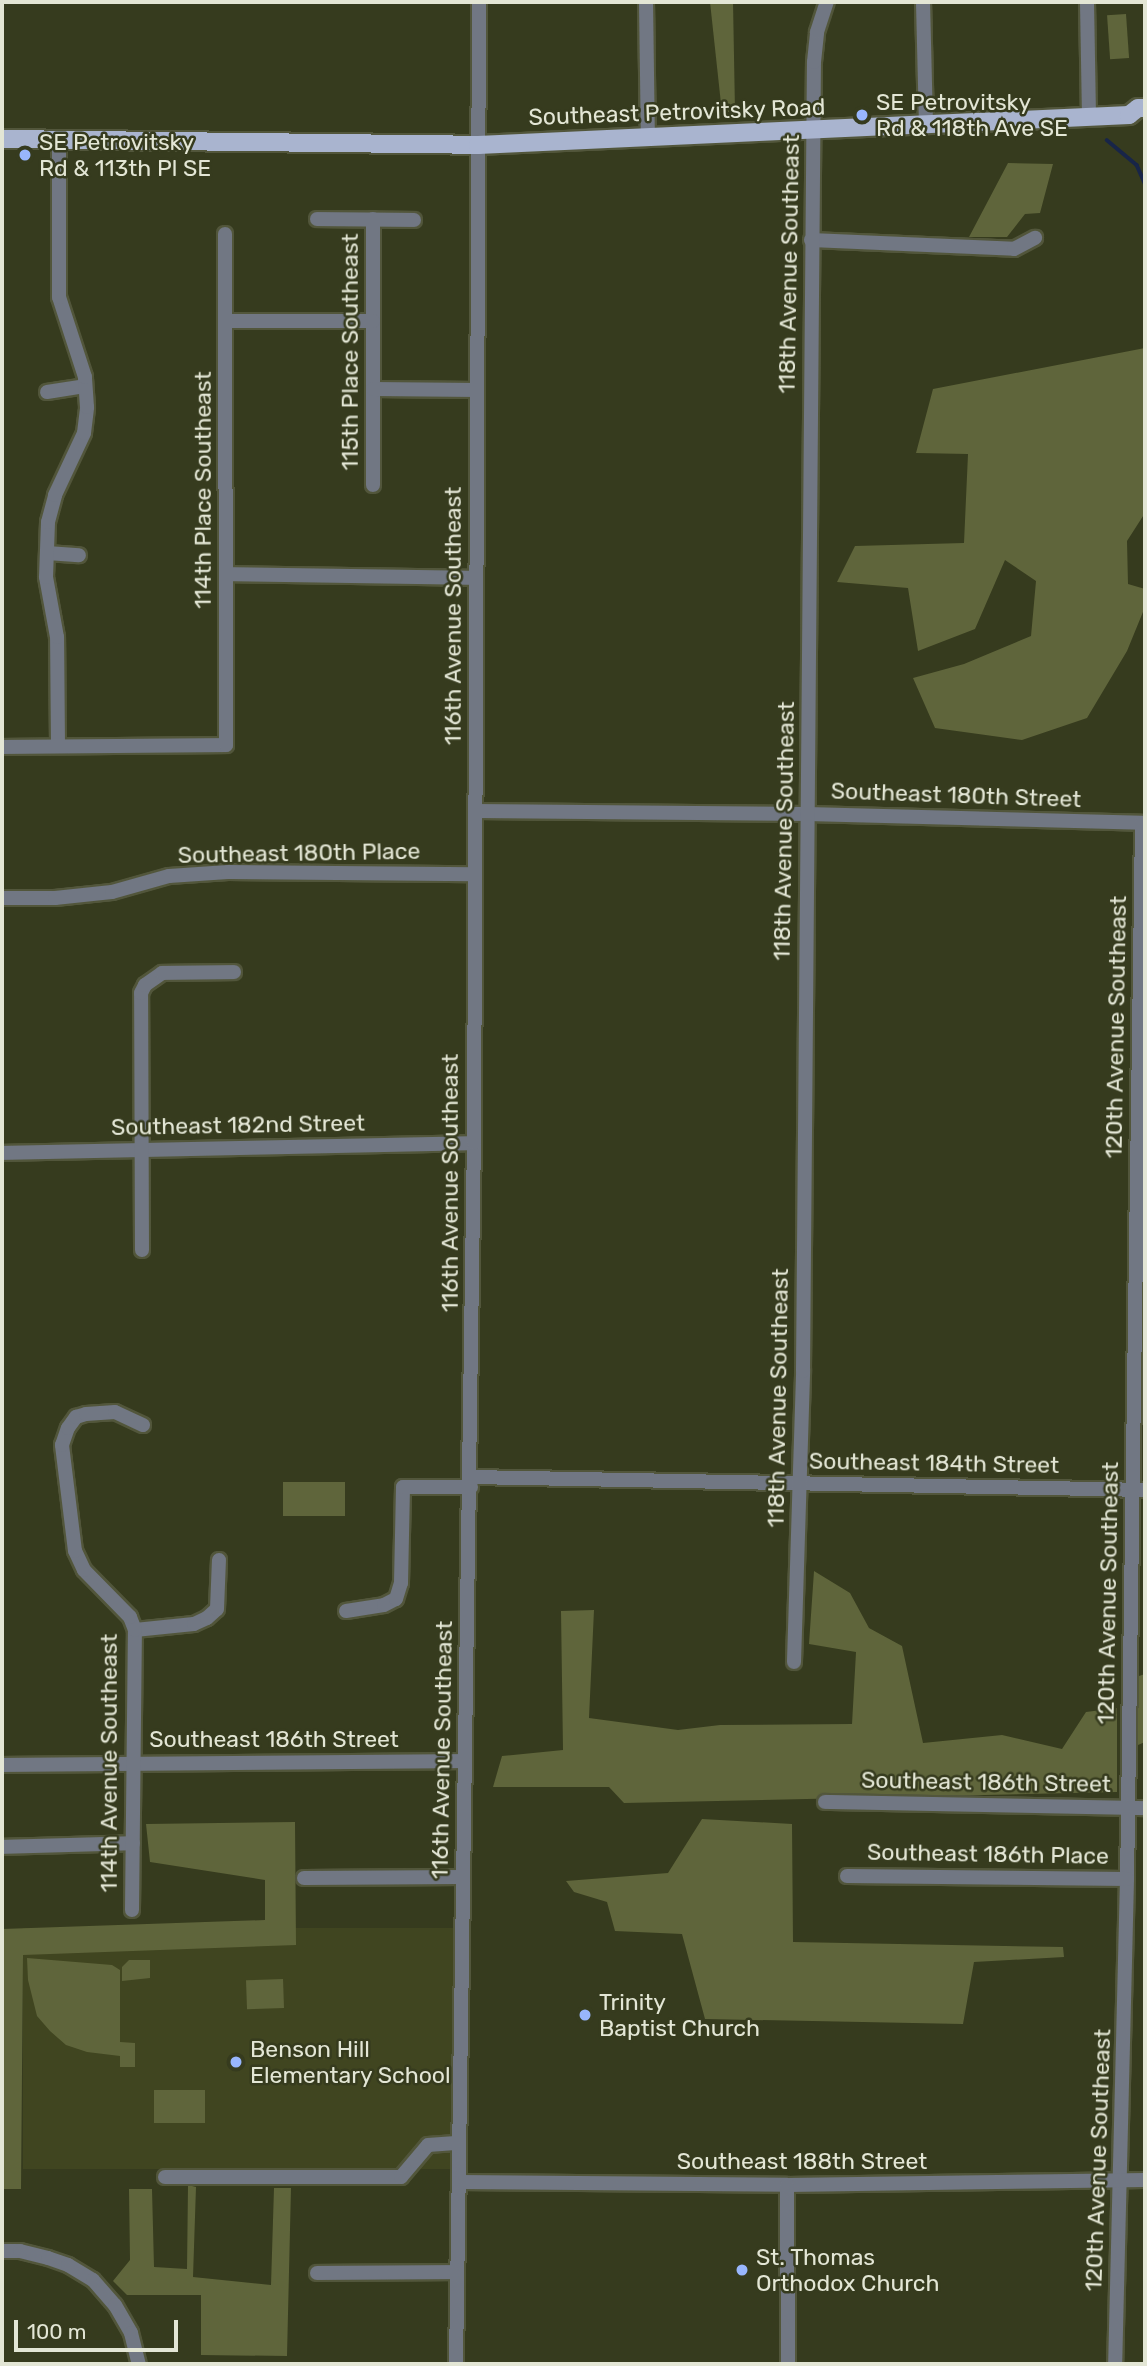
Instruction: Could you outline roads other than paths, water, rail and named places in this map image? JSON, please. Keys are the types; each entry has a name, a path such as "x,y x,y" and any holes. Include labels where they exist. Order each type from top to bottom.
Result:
{"main road":[{"name":"Southeast Petrovitsky Road","path":"2,139 59,142 478,145 1140,114"}],"street":[{"name":"116th Avenue Southeast","path":"456,2364 463,1762 471,1482 479,2"},
{"path":"646,2 648,138"},
{"name":"118th Avenue Southeast","path":"794,1662 800,1483 814,62 817,32 827,2"},
{"path":"923,2 926,125"},
{"path":"1087,2 1089,117"},
{"path":"2,747 58,745 57,638 46,577 48,522 55,495 84,433 85,386 77,348 59,297 59,142"},
{"name":"115th Place Southeast","path":"317,219 414,220"},
{"name":"115th Place Southeast","path":"373,219 373,485"},
{"name":"114th Place Southeast","path":"58,745 226,745 225,234"},
{"path":"811,240 1014,249 1035,238"},
{"path":"225,321 373,321"},
{"path":"47,392 85,386"},
{"path":"373,389 477,390"},
{"path":"47,553 79,555"},
{"path":"226,574 476,578"},
{"name":"Southeast 180th Street","path":"475,811 807,814 1142,823"},
{"name":"120th Avenue Southeast","path":"1115,2364 1127,1806 1139,1490 1142,823"},
{"name":"Southeast 180th Place","path":"2,898 55,898 112,892 170,876 228,872 474,874"},
{"path":"142,1250 141,993 145,985 162,973 234,972"},
{"name":"Southeast 182nd Street","path":"2,1153 474,1143"},
{"name":"114th Avenue Southeast","path":"132,1910 135,1630 130,1617 84,1570 75,1551 62,1445 68,1428 76,1417 86,1414 115,1412 144,1425"},
{"name":"Southeast 184th Street","path":"346,1611 384,1605 396,1599 401,1583 403,1487 471,1482 800,1483 1139,1490"},
{"path":"135,1630 194,1624 207,1618 216,1609 219,1560"},
{"name":"Southeast 186th Street","path":"2,1765 134,1762 463,1762"},
{"name":"Southeast 186th Street","path":"825,1802 1145,1808"},
{"path":"2,1847 133,1843"},
{"name":"Southeast 186th Place","path":"848,1876 1127,1879"},
{"path":"304,1878 462,1877"},
{"path":"165,2177 401,2177 406,2175 428,2145 460,2143"},
{"name":"Southeast 188th Street","path":"459,2182 787,2185 1145,2180"},
{"path":"787,2185 788,2364"},
{"path":"2,2251 20,2251 48,2258 68,2265 93,2280 115,2305 131,2333 139,2364"},
{"path":"317,2273 457,2272"}],"waterway":[{"path":"1107,140 1137,165 1145,183"}],"place":[{"name":"SE Petrovitsky Rd & 118th Ave SE","path":"862,115"},
{"name":"SE Petrovitsky Rd & 113th Pl SE","path":"25,155"},
{"name":"Trinity Baptist Church","path":"585,2015"},
{"name":"Benson Hill Elementary School","path":"236,2062"},
{"name":"St. Thomas Orthodox Church","path":"742,2270"}]}
